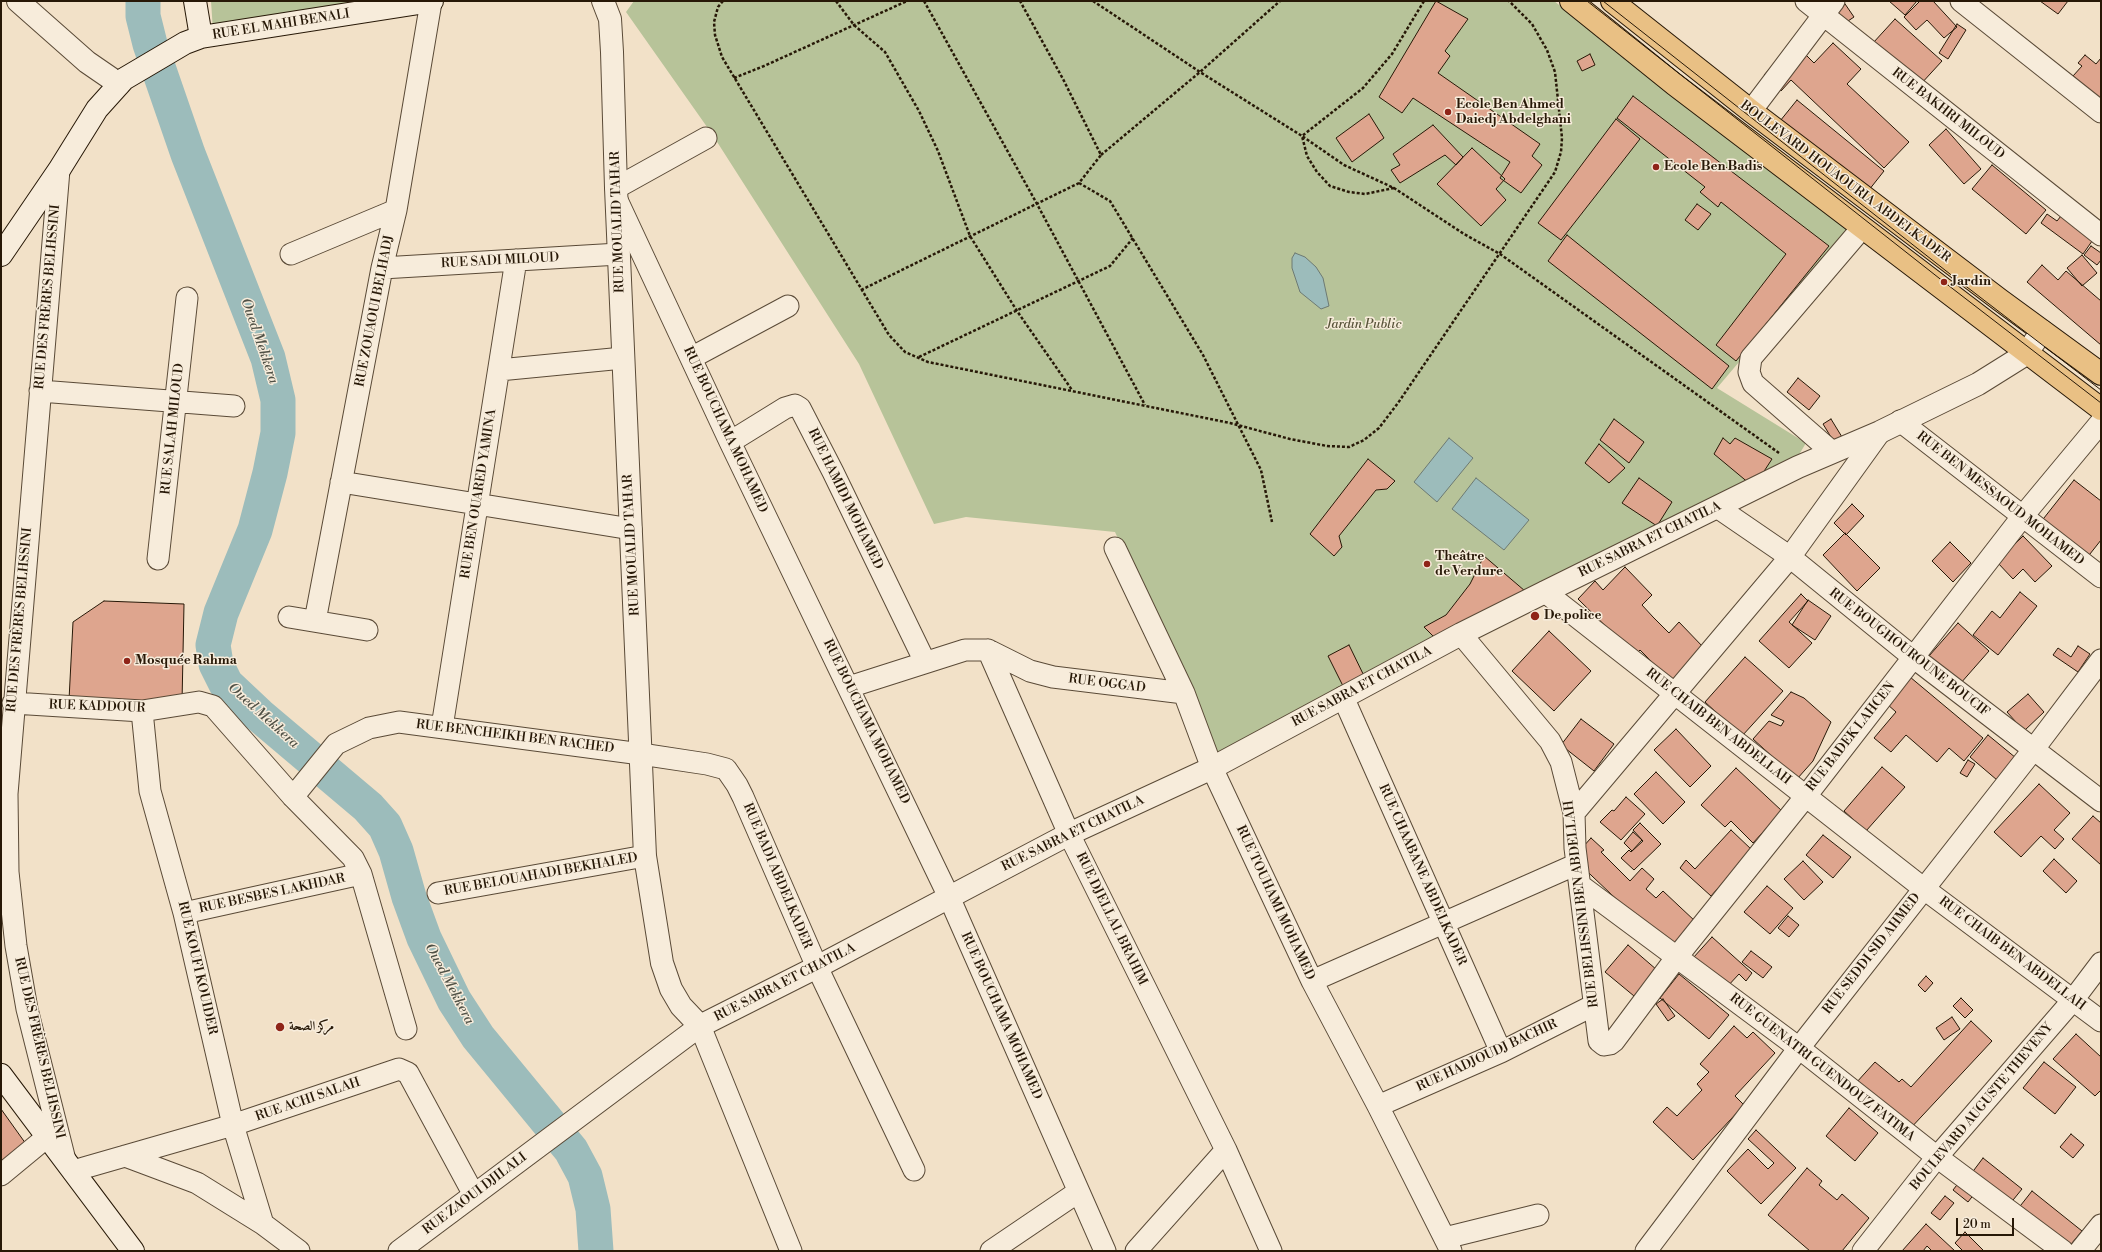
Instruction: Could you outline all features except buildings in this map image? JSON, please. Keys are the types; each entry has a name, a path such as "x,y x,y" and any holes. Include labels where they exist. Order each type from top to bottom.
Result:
{"main road":[{"name":"BOULEVARD HOUAOURIA ABDELKADER","path":"1571,1 1674,84 2026,354 2101,409"},
{"name":"BOULEVARD HOUAOURIA ABDELKADER","path":"1612,1 1751,111 2101,374"}],"street":[{"path":"18,1 87,62 122,82"},
{"path":"1,255 59,170 97,109 122,82 193,40 195,1"},
{"name":"RUE EL MAHI BENALI","path":"193,40 431,1"},
{"name":"RUE ZOUAOUI BELHADJ","path":"315,621 382,268 396,210 431,1"},
{"name":"RUE MOUALID TAHAR","path":"603,1 610,19 612,52 623,358 642,754 644,856 664,969 671,989 678,1001 700,1026"},
{"name":"RUE BAKHRI MILOUD","path":"1806,1 1828,8 2096,230"},
{"path":"1961,1 2101,112"},
{"path":"1751,111 1828,8"},
{"path":"616,193 706,138"},
{"name":"RUE DES FRÈRES BELHSSINI","path":"59,170 6,794 8,872 16,946 28,1009 69,1166"},
{"name":"RUE BOUCHAMA MOHAMED","path":"616,193 730,442 949,897 1105,1251"},
{"path":"291,254 396,210"},
{"path":"1832,452 1753,383 1749,372 1752,358 1862,228"},
{"name":"RUE SADI MILOUD","path":"382,268 619,254"},
{"name":"RUE BEN OUARED YAMINA","path":"442,727 516,260"},
{"name":"RUE SALAH MILOUD","path":"158,559 187,298"},
{"path":"691,358 788,306"},
{"path":"2026,354 2042,331"},
{"name":"RUE SABRA ET CHATILA","path":"700,1026 817,967 1069,834 1212,768 1461,634 1717,506 1798,467 1880,432 1978,384 2026,354"},
{"path":"499,370 623,358"},
{"path":"40,391 234,406"},
{"name":"RUE HAMIDI MOHAMED","path":"730,442 785,408 795,405 800,408 833,472 925,662"},
{"name":"RUE BEN MESSAOUD MOHAMED","path":"1900,421 2101,577"},
{"name":"RUE BADEK LAHCEN","path":"1599,1041 1604,1045 1614,1041 1676,958 1806,796 2022,517 2101,422"},
{"path":"1574,813 1676,694 1790,557 1880,432"},
{"path":"341,482 477,506 631,529"},
{"name":"RUE BOUGHOUROUNE BOUCIF","path":"1717,506 1790,557 1913,657 2101,801"},
{"name":"RUE TOUHAMI MOHAMED","path":"1115,548 1184,694 1212,768 1312,981 1378,1106 1448,1245"},
{"name":"RUE CHAIB BEN ABDELLAH","path":"1545,592 1923,888 2101,1021"},
{"path":"289,617 367,630"},
{"name":"RUE BELHSSINI BEN ABDELLAH","path":"1461,634 1550,741 1561,762 1574,813 1577,864 1581,886 1599,1041"},
{"path":"849,687 964,650 988,650"},
{"name":"RUE OGGAD","path":"988,650 1030,671 1059,678 1184,694"},
{"name":"RUE DJELLAL BRAHIM","path":"988,650 1069,834 1226,1150 1271,1251"},
{"name":"RUE SEDDI SID AHMED","path":"1646,1251 1799,1048 1923,888 2033,750 2101,660"},
{"name":"RUE CHAABANE ABDELKADER","path":"1343,697 1442,923 1501,1052"},
{"name":"RUE KADDOUR","path":"13,703 142,711 199,702 205,703 213,706 227,722 299,791"},
{"name":"RUE KOUFI KOUIDER","path":"142,711 150,791 184,913 233,1125 263,1224"},
{"name":"RUE BENCHEIKH BEN RACHED","path":"299,791 336,744 369,728 388,723 399,722 442,727 642,754"},
{"name":"RUE BADI ABDELKADER","path":"642,754 708,764 726,769 737,785 817,967 914,1170"},
{"path":"299,791 353,858 361,874 406,1029"},
{"name":"RUE BELOUAHADI BEKHALED","path":"438,894 644,856"},
{"path":"1312,981 1577,864"},
{"name":"RUE BESBES LAKHDAR","path":"184,913 361,874"},
{"name":"RUE GUENATRI GUENDOUZ FATIMA","path":"1581,886 1799,1048 1937,1157 2063,1251"},
{"name":"BOULEVARD AUGUSTE THEVENY","path":"1863,1251 1937,1157 2073,1000 2101,963"},
{"name":"RUE HADJOUDJ BACHIR","path":"1378,1106 1501,1052 1594,1005"},
{"path":"700,1026 791,1251"},
{"name":"RUE ZAOUI DJILALI","path":"400,1251 700,1026"},
{"name":"RUE ACHI SALAH","path":"69,1166 124,1156 233,1125 403,1069 408,1073 474,1195"},
{"path":"1,1075 133,1251"},
{"path":"1,1175 47,1137"},
{"path":"1136,1251 1226,1150"},
{"path":"124,1156 197,1183 263,1224 299,1251"},
{"path":"991,1251 1078,1192"},
{"path":"1448,1245 1538,1215"},
{"path":"2080,1251 2101,1225"}],"path":[{"path":"723,1 718,7 714,22 715,35 722,57 888,335 905,352 928,362 1238,425 1290,439 1328,446 1349,447 1364,440 1379,428 1398,403 1555,172 1561,152 1562,138 1555,72 1546,50 1532,24 1509,1"},
{"path":"836,1 854,25 885,52 919,111 938,151 970,236 1017,310 1072,391"},
{"path":"734,78 907,1"},
{"path":"924,1 1037,204 1145,406"},
{"path":"1020,1 1063,79 1101,155"},
{"path":"1093,1 1200,72 1302,136 1344,165 1394,188 1464,234 1500,254 1798,467"},
{"path":"861,290 1079,183 1101,155 1200,72 1280,1"},
{"path":"1302,136 1363,88 1392,54 1424,1"},
{"path":"1302,136 1307,156 1330,186 1349,192 1365,194 1394,188"},
{"path":"1079,183 1110,201 1203,355 1261,470 1272,522"},
{"path":"918,357 1110,266 1133,238"}],"green space":[{"path":"211,1 416,1 213,31"},
{"name":"Jardin Public","path":"634,1 1554,1 1850,231 1717,388 1806,443 1788,473 1225,756 1216,750 1115,532 966,517 934,524 859,364 712,134 626,12"}],"water":[{"path":"1295,253 1305,257 1316,267 1323,278 1329,306 1321,309 1300,292 1292,268 1292,258"},
{"path":"1449,438 1473,458 1437,502 1414,482"},
{"path":"1476,478 1529,520 1504,550 1452,509"}],"waterway":[{"name":"Oued Mekkera","path":"143,1 143,16 150,44 188,154 268,358 278,400 278,433 270,473 255,530 221,613 213,645 216,664 226,684 259,715 368,807 385,826 396,851 409,897 424,938 454,1000 478,1037 571,1150 585,1176 593,1209 596,1251"}],"tram line":[{"path":"1587,1 1944,282 2101,403"},
{"path":"1603,1 1950,274 2101,390"}],"place":[{"name":"Ecole Ben Ahmed Daiedj Abdelghani","path":"1448,112"},
{"name":"Ecole Ben Badis","path":"1656,167"},
{"name":"Jardin","path":"1944,282"},
{"name":"Theâtre de Verdure","path":"1427,564"},
{"name":"De police","path":"1535,616"},
{"name":"Mosquée Rahma","path":"127,661"},
{"name":"مركز الصحة","path":"280,1027"}]}
